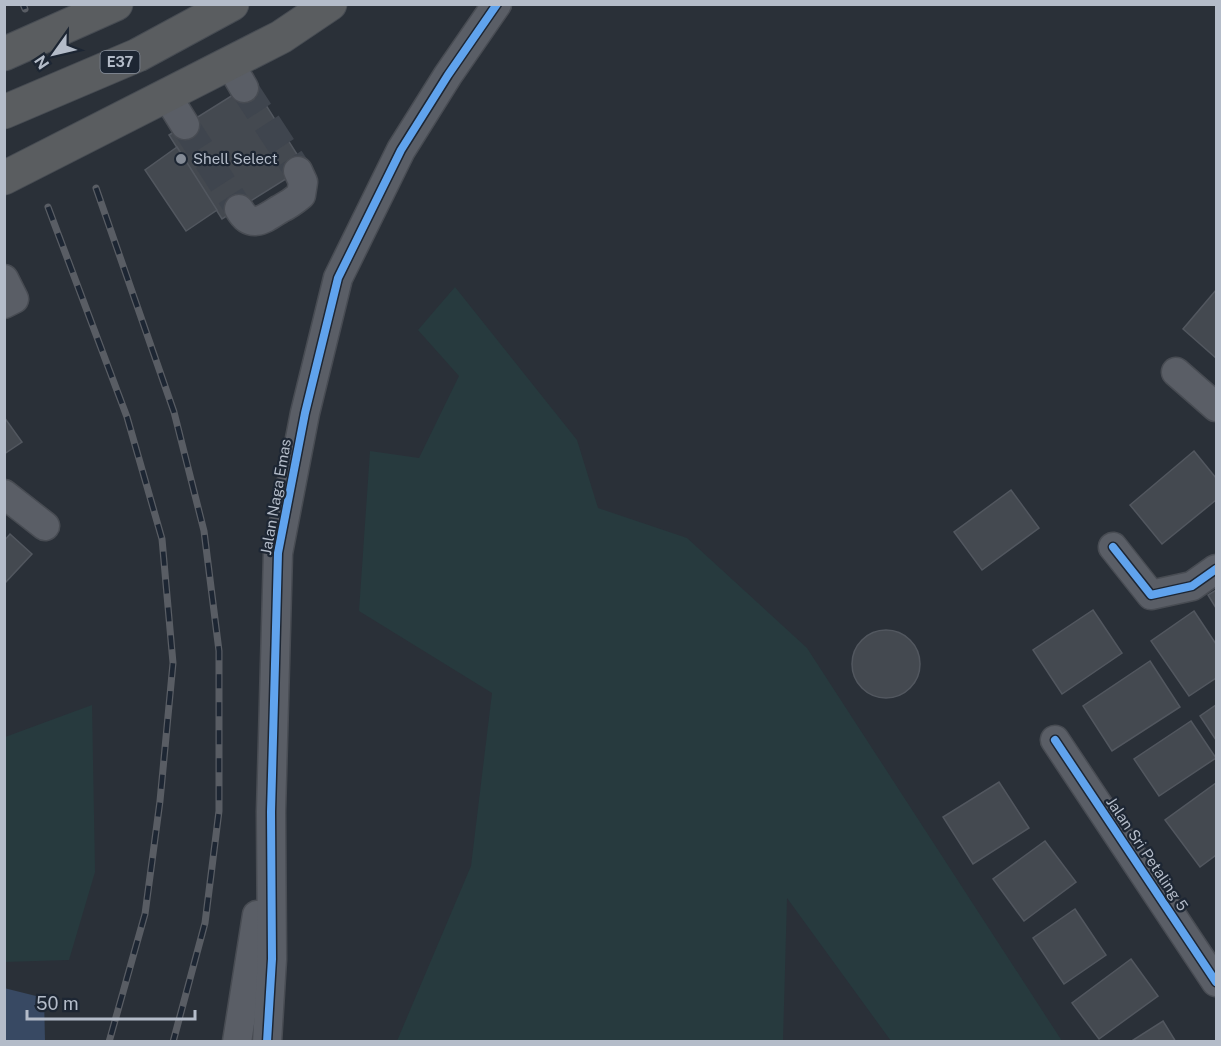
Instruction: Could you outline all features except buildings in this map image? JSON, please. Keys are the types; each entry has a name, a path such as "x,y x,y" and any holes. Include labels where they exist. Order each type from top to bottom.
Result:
{"highway":[{"path":"4,54 116,4"},
{"name":"E37","path":"4,112 138,54 232,4"},
{"path":"4,178 167,96 237,76 282,37 330,4"}],"street":[{"name":"Jalan Naga Emas","path":"267,1041 272,959 271,812 278,553 305,413 338,278 401,150 448,75 497,4"},
{"path":"167,96 185,125"},
{"path":"239,209 246,219 252,221 265,219 301,195 303,182 298,171"},
{"path":"4,279 14,299 4,304"},
{"path":"1176,372 1216,407"},
{"path":"4,494 45,526"},
{"path":"1113,546 1151,595 1192,586 1216,569"},
{"name":"Jalan Sri Petaling 5","path":"1055,740 1216,982"},
{"name":"Jalan Naga Emas","path":"237,1041 252,958 271,812"}],"green space":[{"path":"455,287 577,440 598,508 687,538 807,648 1062,1041 891,1041 787,898 783,1041 397,1041 471,866 492,693 359,611 370,451 419,458 459,376 418,330"},
{"path":"92,705 95,872 69,960 5,962 5,737"}],"water":[{"path":"4,988 44,998 45,1041 5,1041"}],"tunnel":[{"path":"244,88 298,171"},
{"path":"185,125 239,209"}],"railway":[{"path":"23,4 25,9"},
{"path":"96,188 174,412 204,531 219,651 219,811 205,923 173,1042"},
{"path":"48,207 127,417 162,539 173,663 160,801 145,914 109,1042"}],"cycle path":[{"path":"267,1042 272,959 271,812 278,553 305,413 338,278 401,150 448,75 497,4"},
{"path":"1113,547 1151,595 1192,586 1216,569"},
{"path":"1055,740 1216,982"}],"place":[{"name":"Shell Select","path":"181,159"}]}
